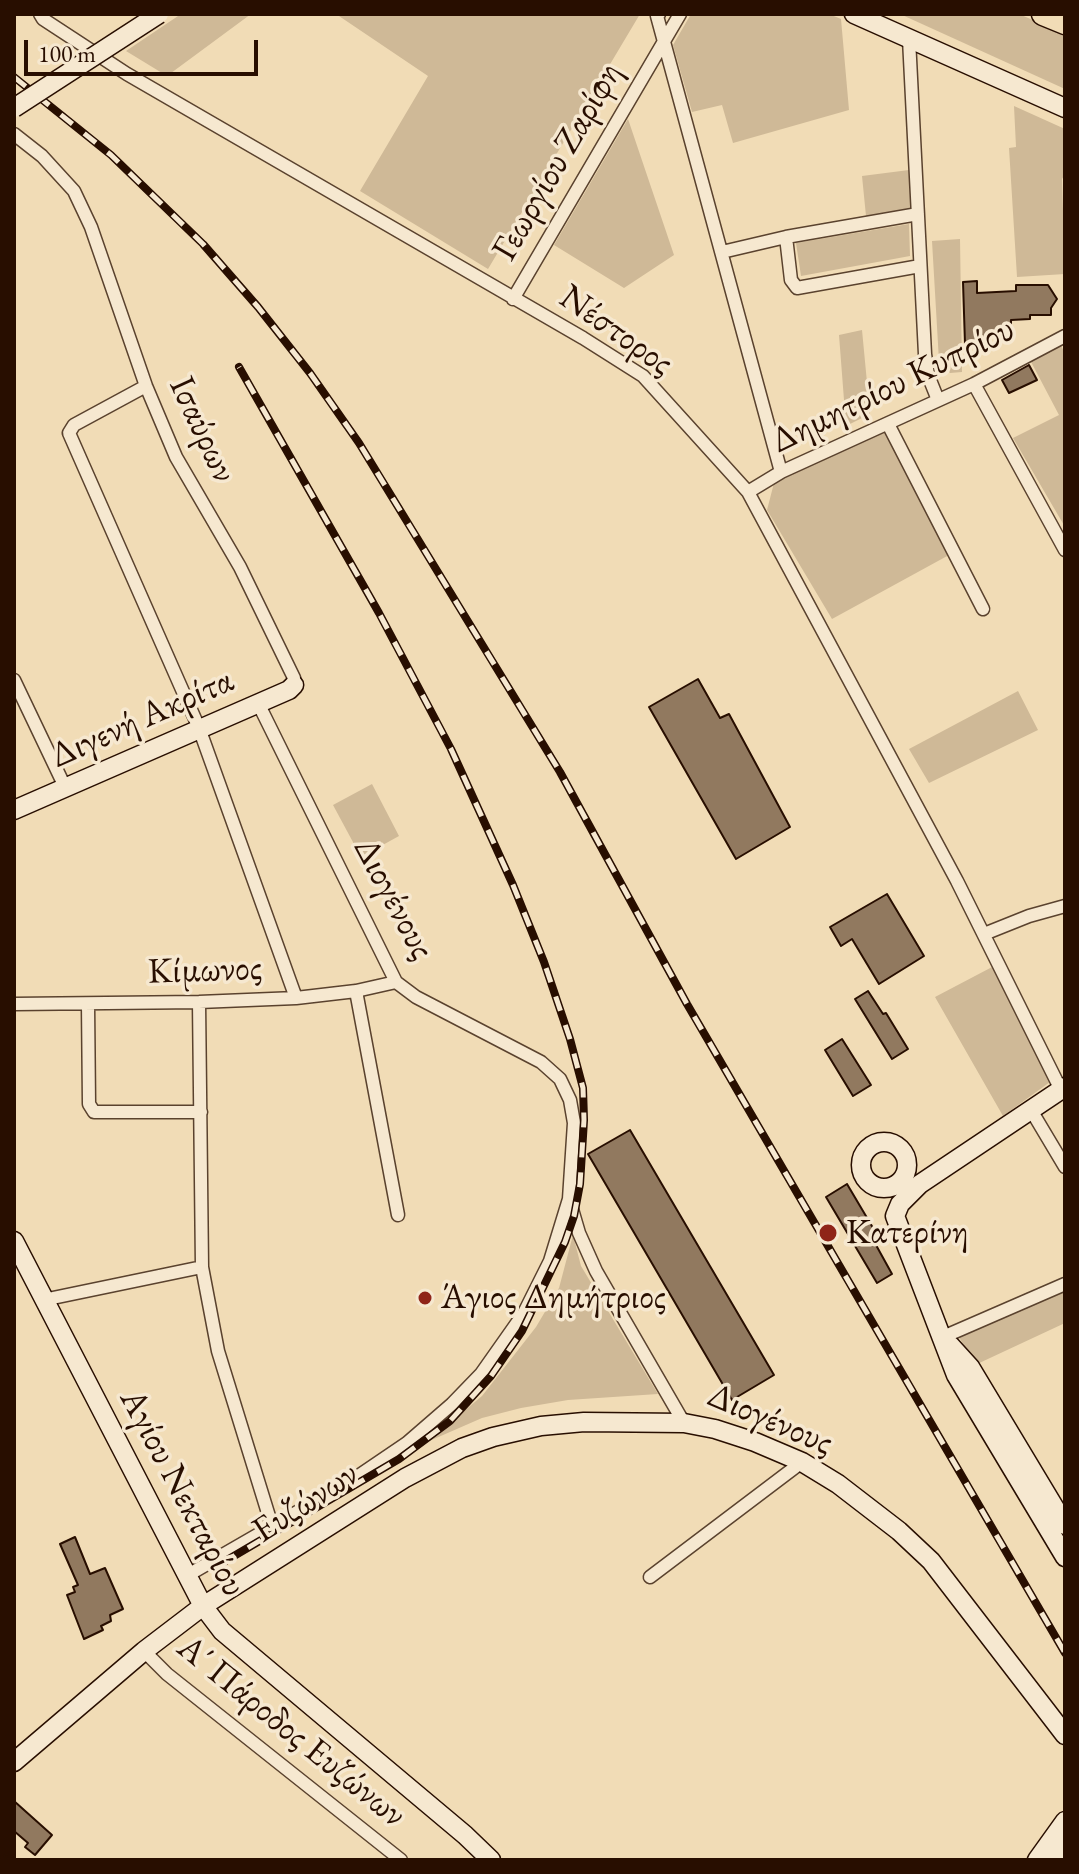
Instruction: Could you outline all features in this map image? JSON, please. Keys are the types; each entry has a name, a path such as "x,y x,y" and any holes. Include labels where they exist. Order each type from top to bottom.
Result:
{"highway":[{"path":"1043,14 1065,23"}],"street":[{"name":"Νέστορος","path":"40,14 43,19 127,74 583,338 643,376 748,492 984,934 1063,1089"},
{"path":"14,108 159,14"},
{"name":"Γεωργίου Ζαρίφη","path":"513,299 680,14"},
{"path":"854,14 1065,108"},
{"path":"658,15 781,472"},
{"path":"909,39 925,354 928,375 938,400"},
{"name":"Ισαύρων","path":"14,134 42,156 74,191 91,227 146,386 176,457 240,567 294,678 294,685"},
{"path":"722,252 786,237 918,214"},
{"path":"786,237 791,280 797,288 920,266"},
{"name":"Δημητρίου Κυπρίου","path":"748,492 781,472 974,384 1065,336"},
{"path":"974,384 1065,550"},
{"path":"146,386 74,425 69,433 199,728 296,998"},
{"path":"888,424 983,609"},
{"path":"14,680 65,787"},
{"name":"Διγενή Ακρίτα","path":"14,810 289,690 294,685"},
{"name":"Διογένους","path":"258,703 396,982 416,997 541,1062 560,1079 570,1100 574,1123 569,1199 579,1233 596,1271 684,1423 755,1442 802,1462 868,1506 931,1561 1065,1735"},
{"path":"984,934 1065,906"},
{"name":"Κίμωνος","path":"14,1004 296,998 356,991 396,982"},
{"path":"356,991 398,1215"},
{"path":"199,1002 202,1267 218,1351 272,1526"},
{"path":"88,1004 89,1104 94,1112 201,1112"},
{"path":"1063,1089 932,1175 908,1194 895,1216 956,1375 1060,1527 1065,1557"},
{"path":"1031,1110 1065,1167"},
{"path":"890,1143 903,1152 908,1194 875,1188 863,1177 860,1165 866,1149 873,1144 890,1143"},
{"path":"907,1166 932,1175"},
{"path":"888,1189 896,1186 907,1166"},
{"path":"188,1575 351,1481 407,1443 452,1404 481,1374 524,1313 550,1261 569,1199"},
{"name":"Αγίου Νεκταρίου","path":"14,1241 203,1606 222,1631 491,1860"},
{"path":"43,1300 202,1267"},
{"path":"943,1337 1065,1284"},
{"name":"Ευζώνων","path":"14,1762 144,1651 203,1606 405,1478 462,1448 541,1426 600,1422 684,1423"},
{"path":"650,1577 802,1462"},
{"name":"Α΄ Πάροδος Ευζώνων","path":"144,1651 167,1674 401,1860"},
{"path":"1037,1860 1065,1821"}],"shaded area":[{"path":"181,14 251,14 167,76 126,51"},
{"path":"336,14 640,14 488,269 360,191 428,76"},
{"path":"691,14 829,14 841,19 849,110 733,143 722,105 692,112 673,45"},
{"path":"900,14 1019,14 1065,34 1065,89"},
{"path":"1014,106 1065,129 1065,174 1062,179 1065,274 1017,277 1009,148 1016,147"},
{"path":"628,119 674,255 624,288 554,245"},
{"path":"909,170 912,210 866,216 862,176"},
{"path":"909,224 910,256 801,276 796,243"},
{"path":"960,239 962,372 950,373 939,361 932,241"},
{"path":"862,330 870,414 846,426 839,335"},
{"path":"1060,344 1065,353 1065,527 1013,438 1059,415 1029,358"},
{"path":"887,428 949,555 832,619 767,510 774,483"},
{"path":"1018,691 1038,730 929,783 909,749"},
{"path":"372,784 399,836 361,857 333,805"},
{"path":"994,966 1050,1082 1003,1116 935,997"},
{"path":"573,1235 581,1266 658,1394 568,1400 521,1408 482,1418 427,1442 482,1396 536,1327 559,1288"},
{"path":"1065,1291 1065,1323 975,1365 959,1337"}],"building":[{"path":"977,281 977,293 1016,291 1016,285 1048,285 1057,299 1051,308 1051,315 1030,315 1030,319 1011,320 1011,335 984,337 984,344 965,344 963,282"},
{"path":"1029,365 1037,380 1009,393 1002,380"},
{"path":"698,679 720,718 729,714 790,827 736,859 649,707"},
{"path":"887,894 924,956 879,984 852,939 841,946 830,927"},
{"path":"868,991 908,1049 892,1059 855,999"},
{"path":"842,1039 871,1085 853,1096 825,1050"},
{"path":"630,1130 774,1375 732,1400 588,1154"},
{"path":"847,1184 876,1233 871,1236 892,1274 877,1283 826,1197"},
{"path":"75,1537 90,1574 105,1568 123,1609 110,1615 111,1621 101,1626 103,1630 84,1639 67,1595 75,1592 73,1587 78,1585 60,1544"},
{"path":"14,1801 52,1835 35,1855 25,1847 28,1843 14,1831"}],"railway":[{"path":"14,77 111,155 203,244 310,373 359,443 560,772 687,1004 1065,1653"},
{"path":"222,1563 399,1459 450,1421 491,1376 522,1331 565,1242 580,1184 584,1120 583,1088 544,962 513,885 451,749 379,613 239,367"}],"place":[{"name":"Κατερίνη","path":"828,1233"},
{"name":"Άγιος Δημήτριος","path":"425,1298"}]}
